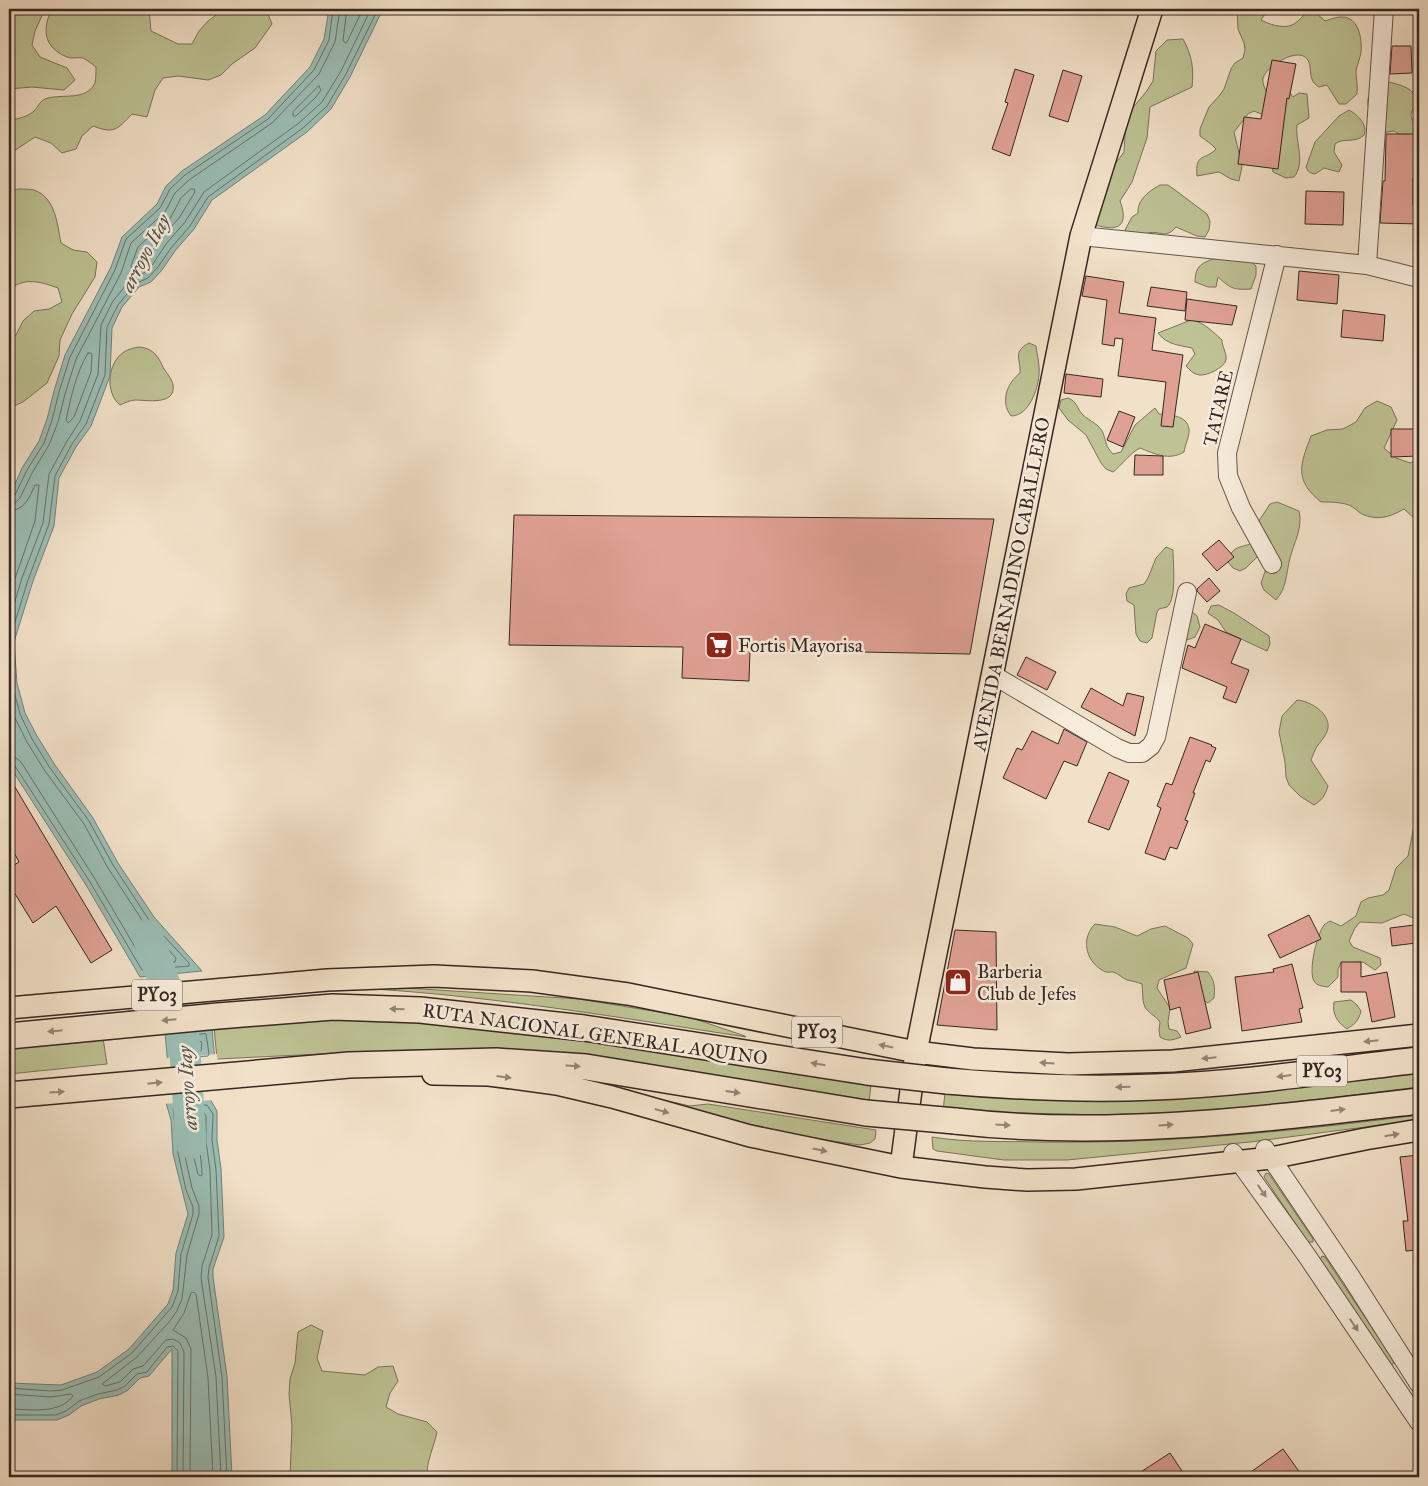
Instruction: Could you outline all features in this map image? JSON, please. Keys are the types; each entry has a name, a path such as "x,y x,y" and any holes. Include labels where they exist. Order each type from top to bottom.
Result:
{"highway":[{"name":"RUTA NACIONAL GENERAL AQUINO","path":"9,1036 333,1007 420,1010 584,1028 867,1072 947,1081 1031,1087 1155,1087 1224,1083 1419,1060"},
{"name":"RUTA NACIONAL GENERAL AQUINO","path":"9,1096 349,1065 496,1061 586,1068 866,1113 1054,1127 1151,1126 1238,1122 1419,1101"}],"main road":[{"name":"AVENIDA BERNADINO CABALLERO","path":"902,1161 916,1052 1081,236 1152,9"},
{"name":"PY03","path":"9,1008 326,980 434,976 532,982 628,994 916,1052 973,1060 1068,1064 1173,1061 1419,1035"},
{"name":"PY03","path":"228,1075 489,1075 557,1084 612,1097 750,1136 902,1161 999,1166 1101,1164 1236,1157 1268,1154 1419,1130"}],"street":[{"path":"1367,265 1384,9"},
{"path":"1081,236 1367,265 1419,278"},
{"name":"TATARE","path":"1272,564 1238,500 1228,476 1227,453 1277,255"},
{"path":"993,675 1117,748 1129,753 1142,753 1151,746 1156,737 1187,592"},
{"path":"1268,1154 1419,1384"},
{"path":"1236,1157 1307,1256 1419,1422"},
{"path":"1307,1256 1327,1243"},
{"path":"1390,1377 1407,1366"}],"green space":[{"path":"9,9 45,9 35,31 32,45 40,57 67,68 75,80 64,90 32,87 9,89"},
{"path":"52,9 149,9 151,31 178,44 192,44 199,31 208,21 224,9 266,9 272,24 255,48 232,64 221,75 208,80 178,76 163,78 155,90 147,117 132,114 123,124 111,130 93,126 82,136 76,149 62,153 51,143 35,137 11,153 9,157 9,120 28,115 45,99 86,93 95,83 96,67 83,58 69,58 59,53 49,43 46,30"},
{"path":"1237,9 1268,9 1261,20 1280,26 1292,25 1310,12 1319,15 1325,21 1342,17 1348,18 1358,28 1361,55 1356,71 1357,94 1346,104 1339,104 1327,85 1319,87 1315,84 1312,80 1308,60 1300,55 1294,55 1281,60 1269,69 1263,78 1263,84 1267,93 1288,90 1293,97 1299,93 1307,94 1309,118 1297,125 1300,159 1294,177 1286,178 1273,172 1268,117 1254,111 1248,114 1234,132 1242,166 1239,181 1219,172 1197,176 1199,160 1216,149 1200,136 1200,129 1209,107 1224,89 1231,69 1235,63 1243,58 1245,50 1238,29"},
{"path":"1183,39 1192,62 1192,87 1150,107 1147,138 1132,182 1120,201 1123,211 1121,223 1113,228 1091,223 1102,182 1124,152 1126,116 1153,81 1156,51 1167,40"},
{"path":"1389,82 1407,88 1416,97 1417,102 1411,115 1418,133 1415,140 1394,131 1382,133 1369,110 1368,103 1372,91"},
{"path":"1349,110 1363,124 1365,128 1364,135 1357,139 1335,144 1334,152 1342,165 1339,172 1324,168 1315,174 1309,172 1306,167 1315,142 1339,116"},
{"path":"1160,185 1168,185 1207,214 1210,221 1209,230 1205,237 1197,236 1176,227 1165,234 1152,232 1136,240 1129,237 1125,230 1132,217 1138,213 1139,204 1148,193"},
{"path":"18,189 34,190 47,199 54,212 61,243 73,250 87,252 97,262 95,277 72,314 60,340 59,356 47,383 23,402 9,408 9,343 16,335 23,321 34,311 49,309 62,302 58,288 39,282 20,283 9,291 9,192"},
{"path":"1220,257 1250,261 1256,266 1256,275 1251,289 1233,288 1218,277 1216,287 1208,287 1195,282 1195,276 1202,264"},
{"path":"1191,320 1204,325 1222,340 1226,360 1219,369 1206,374 1195,374 1186,366 1195,354 1192,348 1169,342 1158,333"},
{"path":"1029,343 1036,346 1039,364 1037,387 1028,407 1023,412 1011,416 1006,405 1006,393 1015,377 1020,373 1019,353"},
{"path":"139,347 150,350 158,358 171,380 173,392 165,399 153,401 133,400 120,405 115,400 110,386 111,370 118,357 124,352"},
{"path":"1068,398 1075,403 1083,415 1100,428 1107,446 1113,454 1121,452 1135,425 1155,408 1159,414 1182,418 1188,424 1189,434 1184,452 1178,455 1167,456 1140,448 1113,472 1106,469 1086,435 1068,420 1059,408 1061,400"},
{"path":"1377,401 1391,407 1397,420 1384,448 1396,458 1410,463 1414,461 1419,470 1419,527 1415,519 1404,509 1389,516 1379,518 1362,514 1349,505 1321,502 1312,494 1303,479 1302,464 1311,436 1327,430 1343,429 1356,422 1365,408"},
{"path":"1277,502 1299,511 1300,523 1284,585 1276,600 1264,590 1261,583 1268,563 1264,556 1257,557 1240,571 1233,568 1228,562 1235,549 1257,541 1253,530 1270,504"},
{"path":"1166,547 1173,550 1174,580 1172,597 1167,607 1159,609 1157,612 1152,638 1147,643 1140,641 1136,634 1134,605 1127,601 1126,594 1129,588 1144,584 1156,558"},
{"path":"1219,605 1269,636 1270,644 1267,651 1226,632 1218,620 1208,613 1211,606"},
{"path":"1191,611 1197,616 1200,627 1195,637 1187,640 1180,637"},
{"path":"1297,700 1313,705 1326,717 1328,723 1327,732 1316,748 1311,760 1328,786 1323,797 1314,805 1300,796 1289,785 1286,777 1279,732 1282,716"},
{"path":"1417,811 1419,812 1419,950 1414,942 1418,920 1404,914 1382,923 1360,922 1349,941 1353,947 1380,958 1381,965 1375,970 1363,962 1341,963 1338,969 1338,977 1328,987 1318,985 1312,976 1312,969 1314,953 1321,930 1330,921 1341,926 1356,916 1361,902 1368,898 1383,895 1389,890 1396,868 1408,856"},
{"path":"1095,924 1115,927 1137,936 1151,929 1165,926 1188,938 1193,944 1186,968 1159,980 1157,988 1170,1008 1169,1029 1177,1031 1181,1037 1166,1040 1160,1037 1160,1022 1145,1007 1142,984 1127,980 1113,972 1103,971 1092,961 1087,948 1087,942 1088,936"},
{"path":"1194,971 1208,972 1212,978 1214,998 1208,1003 1201,999 1194,979"},
{"path":"406,988 579,999 689,1017 746,1037 514,1003 374,989"},
{"path":"1351,1000 1361,1011 1356,1022 1347,1029 1340,1024 1336,1017 1334,1002"},
{"path":"383,1019 579,1038 871,1085 869,1102 448,1051 217,1059 214,1027 311,1020"},
{"path":"103,1038 107,1064 9,1074 9,1046"},
{"path":"1419,1070 1419,1087 1221,1111 1101,1115 943,1111 945,1093"},
{"path":"619,1090 690,1106 708,1104 876,1130 875,1139 870,1143 860,1145 804,1137 743,1125"},
{"path":"1419,1115 1419,1120 1250,1142 1067,1160 1004,1160 937,1151 933,1149 932,1137 987,1141 1090,1142 1184,1139 1278,1131"},
{"path":"1266,1173 1269,1174 1313,1239 1313,1242 1308,1242 1264,1177"},
{"path":"1322,1256 1325,1257 1394,1361 1393,1364 1391,1365 1320,1260"},
{"path":"311,1325 323,1331 317,1358 322,1371 365,1375 378,1367 393,1366 398,1381 390,1393 386,1407 398,1414 427,1422 437,1432 429,1460 427,1477 290,1477 292,1426 289,1394 290,1379 295,1363 298,1332"}],"water":[{"path":"329,9 383,9 350,77 331,109 307,132 212,200 194,229 162,270 151,282 139,287 122,307 112,328 110,376 91,426 76,447 59,478 54,526 33,581 14,642 17,683 25,713 37,736 93,818 118,863 154,917 202,971 140,977 86,885 9,765 9,498 22,468 39,441 65,355 111,267 122,237 157,204 166,186 182,171 265,115 310,67 324,39"},
{"path":"212,1028 215,1061 168,1065 165,1033"},
{"path":"210,1099 217,1111 217,1140 221,1169 224,1237 213,1269 213,1277 227,1376 232,1477 172,1477 172,1349 149,1376 140,1378 128,1390 119,1395 99,1399 81,1406 69,1415 57,1420 9,1420 9,1383 61,1385 97,1372 129,1349 168,1304 173,1290 176,1253 188,1214 173,1154 171,1120 166,1103"}],"pier":[{"path":"86,986 89,988 86,991 9,999 9,993"},
{"path":"217,1054 218,1061 216,1064 169,1067 166,1065 165,1058"},
{"path":"209,1097 213,1100 164,1104 166,1100"}],"building":[{"path":"1392,46 1411,46 1412,73 1390,74"},
{"path":"1272,60 1296,64 1289,99 1287,98 1278,169 1238,164 1244,117 1261,119"},
{"path":"1015,69 1034,75 1010,156 992,149 1008,103 1005,102"},
{"path":"1063,70 1082,76 1068,122 1049,116"},
{"path":"1386,134 1419,134 1419,178 1413,178 1413,205 1419,205 1419,224 1380,223 1383,181 1385,181"},
{"path":"1306,191 1344,192 1343,225 1305,224"},
{"path":"1299,271 1339,275 1337,304 1297,300"},
{"path":"1086,276 1124,282 1119,313 1156,318 1152,350 1183,355 1173,427 1161,426 1166,382 1118,376 1123,339 1115,338 1114,346 1102,344 1107,300 1082,296"},
{"path":"1151,287 1187,292 1185,311 1147,306"},
{"path":"1187,299 1237,306 1232,325 1185,320"},
{"path":"1343,310 1385,315 1383,341 1341,337"},
{"path":"1066,374 1103,379 1101,397 1064,393"},
{"path":"1119,411 1135,417 1123,447 1107,440"},
{"path":"1391,429 1419,429 1419,456 1391,457"},
{"path":"1135,455 1163,456 1163,475 1134,475"},
{"path":"514,515 994,519 970,654 750,650 749,681 682,678 683,647 509,645"},
{"path":"1219,540 1234,557 1217,571 1202,554"},
{"path":"1209,578 1220,591 1207,602 1197,589"},
{"path":"1205,624 1241,639 1231,663 1249,670 1236,703 1223,698 1227,687 1182,668 1188,645 1195,648"},
{"path":"1026,657 1056,672 1047,690 1017,675"},
{"path":"1091,688 1123,706 1127,693 1144,697 1135,736 1081,707"},
{"path":"1064,729 1087,742 1077,766 1064,761 1046,799 1003,778 1017,748 1022,750 1032,731 1058,744"},
{"path":"1190,737 1216,748 1210,762 1206,760 1193,793 1195,793 1185,820 1188,821 1177,849 1170,847 1165,860 1145,853 1161,808 1157,806 1166,783 1172,785"},
{"path":"1109,772 1129,781 1109,830 1088,822"},
{"path":"9,777 112,950 91,963 56,906 33,923 9,884 9,868 19,862 9,843"},
{"path":"1309,915 1321,939 1280,958 1268,935"},
{"path":"1414,925 1416,943 1392,946 1390,928"},
{"path":"955,930 996,932 997,1030 937,1025"},
{"path":"1341,962 1361,962 1361,977 1387,972 1395,1017 1372,1022 1366,992 1341,992"},
{"path":"1292,964 1303,1008 1299,1009 1302,1022 1242,1031 1235,977 1274,972 1273,969"},
{"path":"1198,972 1211,1028 1186,1034 1180,1007 1170,1010 1164,980"},
{"path":"1419,1155 1419,1250 1406,1251 1403,1221 1408,1221 1400,1157"},
{"path":"1283,1449 1303,1477 1244,1477"},
{"path":"1170,1453 1186,1477 1133,1477"}],"waterway":[{"name":"arroyo Itay","path":"147,935 184,1037 191,1143"}],"place":[{"name":"Fortis Mayorisa","path":"719,645"},
{"name":"Barberia Club de Jefes","path":"958,982"}]}
